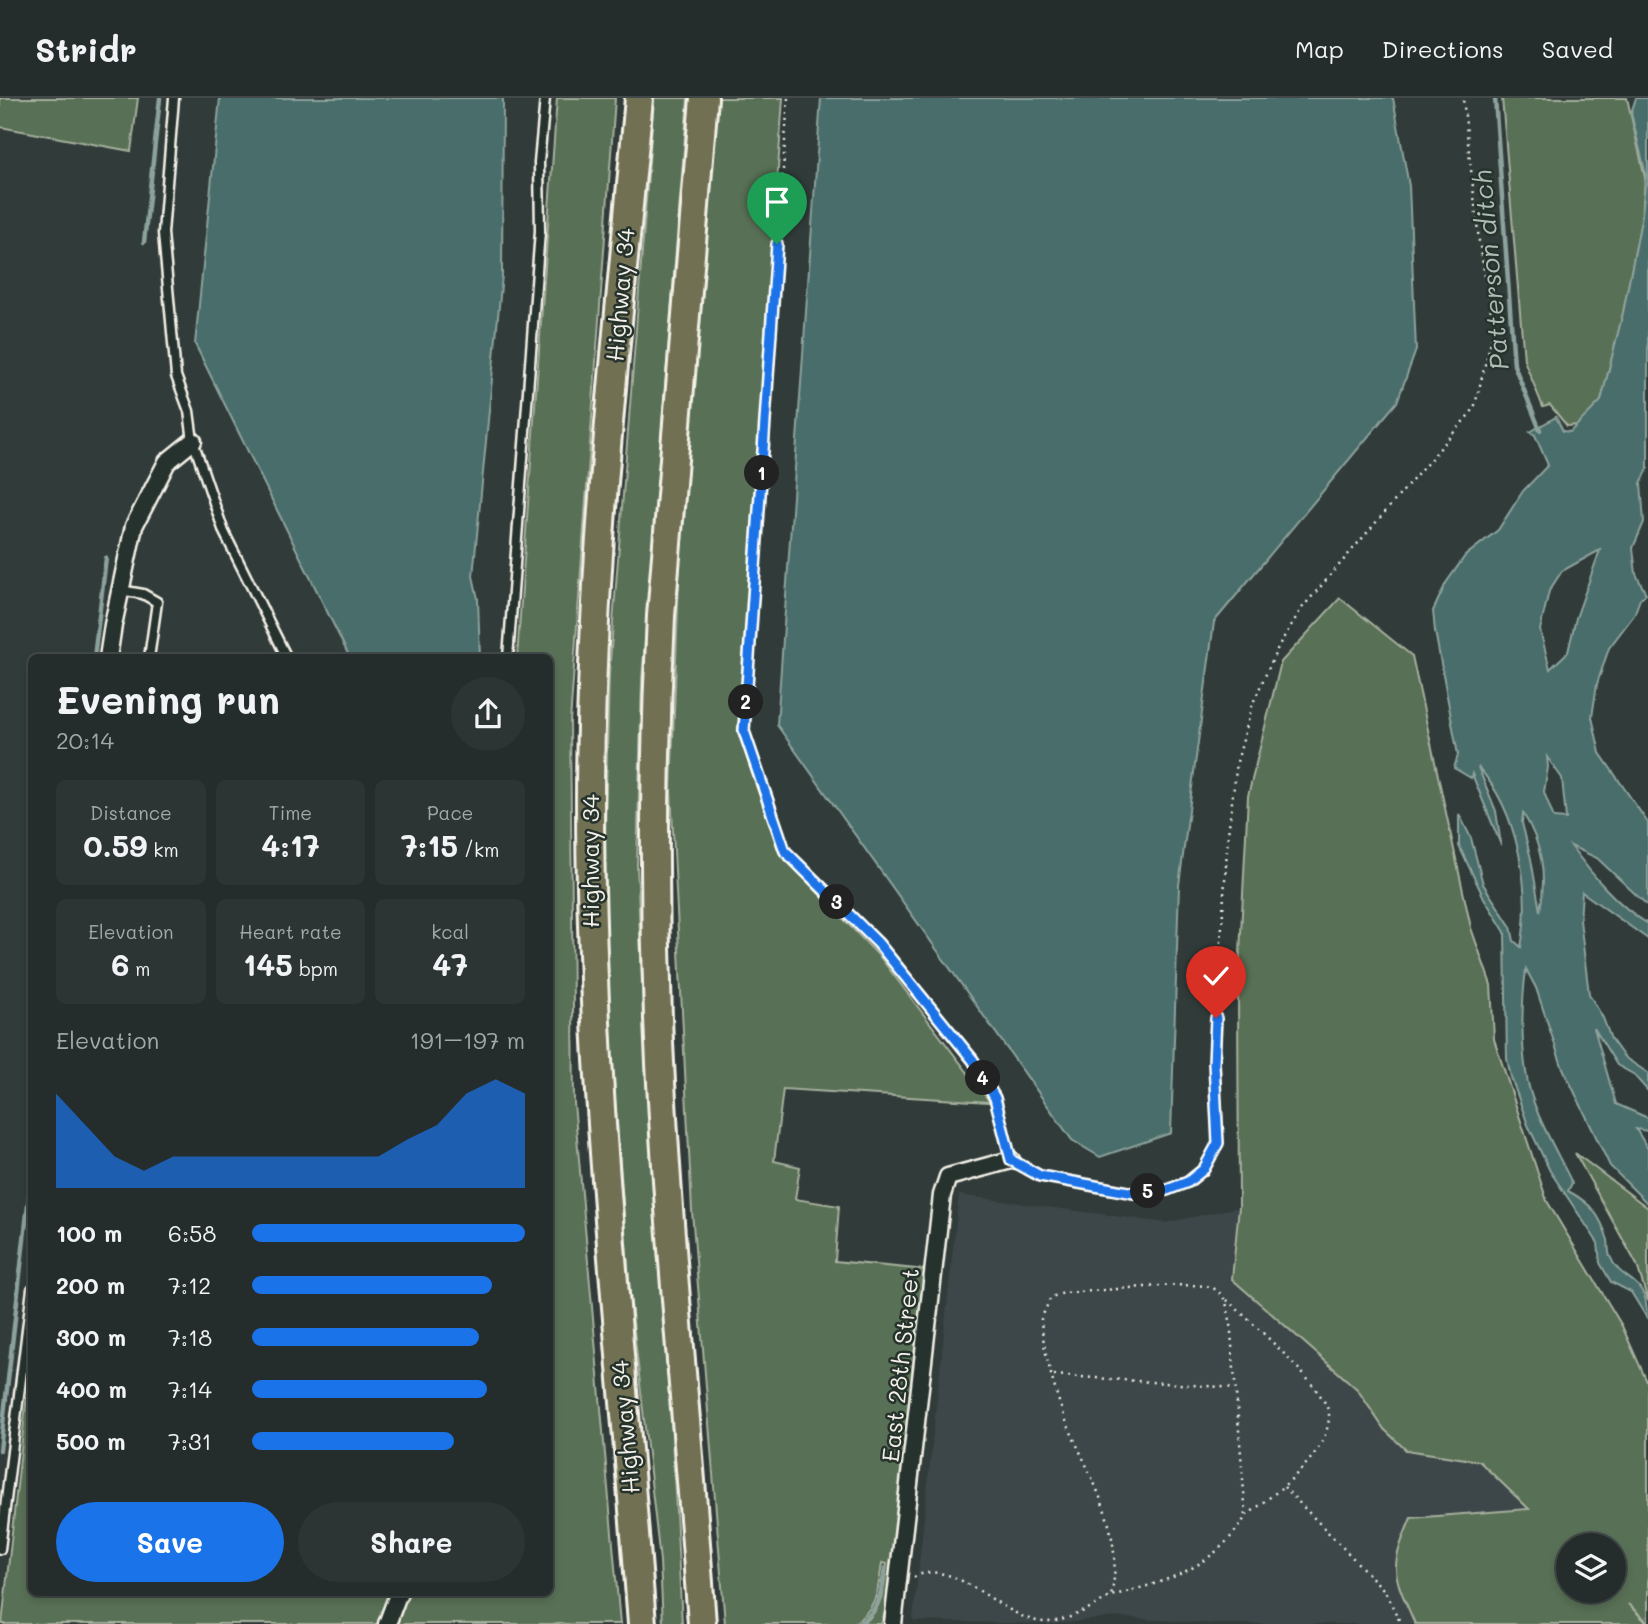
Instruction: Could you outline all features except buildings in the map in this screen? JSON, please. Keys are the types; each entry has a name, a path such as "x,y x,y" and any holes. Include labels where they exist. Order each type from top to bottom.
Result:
{"highway":[{"name":"Highway 34","path":"639,98 601,534 591,712 590,803 592,937 600,1094 642,1624"},
{"path":"702,1624 658,1019 654,855 660,629 704,98"}],"street":[{"path":"109,654 134,526 167,462 193,441"},
{"name":"East 28th Street","path":"893,1624 942,1195 948,1177 1011,1160"},
{"path":"387,1624 398,1596"}],"lane":[{"path":"174,98 163,233 176,376 189,411 193,441 224,532 285,654"},
{"path":"508,654 540,231 539,162 545,98"},
{"path":"120,590 153,597 157,602 150,654"},
{"path":"0,1549 28,1322"}],"path":[{"path":"788,98 744,731 785,851 878,943 973,1060 995,1098 1011,1160 1040,1176 1134,1193 1167,1190 1188,1182 1204,1169 1218,1143 1214,1052 1228,834 1237,762 1254,702 1279,645 1303,608 1474,409 1494,329 1479,241 1463,98"},
{"path":"899,1585 924,1572 954,1577 1017,1614 1044,1622 1074,1616 1111,1596 1156,1584 1197,1567 1222,1550 1246,1516 1295,1476 1320,1446 1327,1428 1329,1412 1318,1394 1282,1351 1211,1287 1189,1284 1064,1293 1051,1297 1041,1319 1066,1420 1099,1489 1115,1556 1111,1596"},
{"path":"1225,1298 1230,1320 1246,1516"},
{"path":"1054,1376 1234,1388"},
{"path":"1283,1486 1385,1591 1402,1624"}],"shaded area":[{"path":"959,1195 1166,1223 1239,1207 1232,1279 1357,1389 1384,1429 1406,1450 1479,1461 1530,1510 1395,1576 1415,1624 1217,1624 1115,1617 1055,1624 913,1621"}],"green space":[{"path":"0,98 138,98 131,151 0,127"},
{"path":"557,98 615,98 570,722 574,1103 620,1624 392,1624 405,1596 553,1596 553,654 517,654"},
{"path":"654,98 688,98 642,679 637,865 644,1028 664,1287 682,1624 663,1624 660,1561 630,1295 610,1030 604,869 609,674"},
{"path":"717,98 783,98 738,731 779,852 880,957 990,1102 783,1089 774,1161 800,1167 795,1199 839,1206 835,1261 926,1270 892,1591 881,1624 863,1624 874,1612 881,1597 887,1564 882,1563 878,1590 872,1605 853,1624 725,1624 692,1211 671,791 681,528"},
{"path":"1502,98 1627,98 1645,178 1642,215 1623,313 1601,401 1579,425 1567,426 1550,405 1543,407 1524,360"},
{"path":"1340,598 1412,656 1471,928 1491,985 1494,1039 1547,1201 1622,1326 1648,1384 1648,1622 1628,1604 1648,1624 1415,1624 1396,1572 1399,1550 1411,1518 1529,1509 1479,1461 1406,1450 1384,1429 1357,1389 1232,1279 1239,1207 1238,992 1248,796 1281,662"},
{"path":"1575,1153 1648,1208 1648,1301 1637,1265"},
{"path":"28,1386 28,1596 392,1596 380,1624 2,1624"}],"water":[{"path":"220,98 503,98 502,275 473,576 478,599 480,654 348,654 195,344"},
{"path":"821,98 1393,98 1409,186 1416,350 1397,402 1214,622 1179,885 1171,1133 1100,1157 1072,1140 777,725"},
{"path":"1636,98 1648,98 1648,469 1641,483 1644,522 1633,548 1636,574 1646,594 1640,599 1634,615 1609,648 1597,684 1592,717 1600,753 1648,823 1648,906 1597,858 1571,846 1606,889 1648,924 1648,939 1582,892 1580,920 1589,994 1611,1039 1624,1057 1648,1073 1648,1091 1633,1074 1617,1065 1594,1028 1616,1104 1648,1118 1648,1131 1636,1129 1648,1149 1648,1204 1610,1166 1562,1066 1536,988 1526,969 1523,1034 1524,1060 1533,1101 1572,1183 1568,1191 1589,1205 1602,1223 1608,1240 1609,1254 1615,1265 1639,1286 1643,1293 1647,1318 1631,1292 1611,1282 1600,1263 1598,1243 1550,1171 1528,1125 1511,1077 1507,1059 1505,932 1484,898 1459,846 1459,814 1471,838 1483,884 1511,927 1514,941 1521,947 1525,901 1519,852 1512,828 1492,785 1478,767 1496,811 1501,845 1472,774 1471,778 1454,768 1458,755 1433,611 1446,583 1465,556 1498,530 1523,491 1548,465 1535,435 1530,432 1556,417 1563,431 1570,432 1601,401 1623,313 1642,215 1646,175 1631,113","holes":["1600,550 1576,618 1568,652 1550,669 1540,630 1549,591 1562,571","1547,757 1562,778 1566,819 1554,818 1544,792","1523,813 1539,848 1543,872 1540,911 1522,823"]}],"waterway":[{"path":"144,242 160,98"},
{"name":"Patterson ditch","path":"1495,98 1514,365 1540,430"},
{"path":"94,654 106,558"},
{"path":"0,1450 28,1204"},
{"path":"859,1624 875,1606 881,1592 885,1568"}],"route":[{"path":"777,244 744,731 785,851 878,943 973,1060 995,1098 1011,1160 1040,1176 1134,1193 1167,1190 1188,1182 1204,1169 1218,1143 1214,1063 1216,1018"}]}
